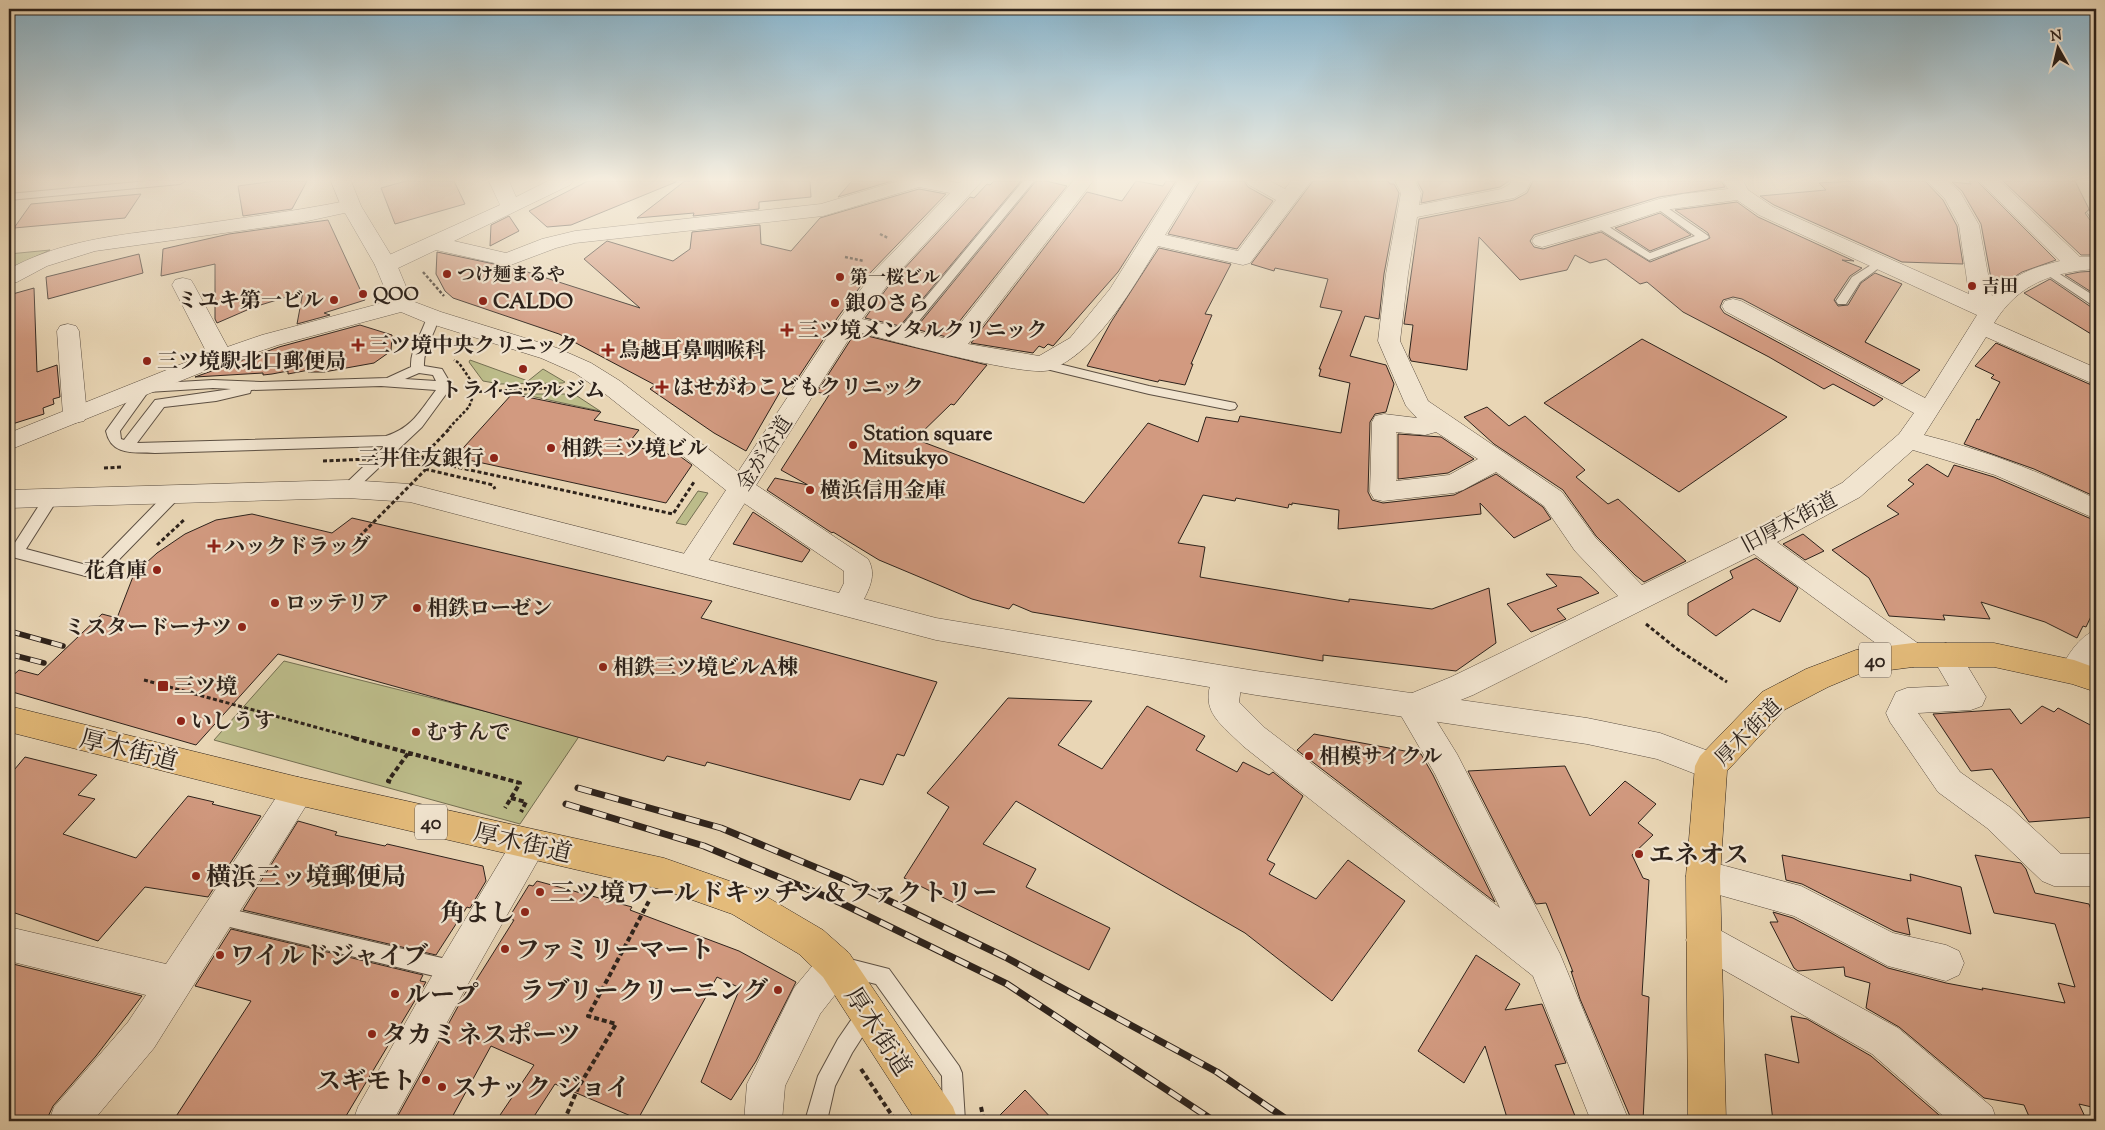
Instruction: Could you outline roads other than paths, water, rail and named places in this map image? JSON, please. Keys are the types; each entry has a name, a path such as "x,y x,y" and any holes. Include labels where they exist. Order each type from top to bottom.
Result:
{"main road":[{"name":"厚木街道","path":"1708,1121 1704,1015 1703,876 1711,766 1773,701 1817,678 1856,662 1913,654 1994,655 2085,676"},
{"name":"厚木街道","path":"9,719 298,791 528,829 743,902 811,942 836,965 939,1121"}],"street":[{"path":"9,276 40,261 94,245 175,234"},
{"path":"368,234 386,264 403,305"},
{"path":"386,264 454,234"},
{"path":"434,243 508,260 549,243 576,237 606,234"},
{"name":"金が谷道","path":"691,566 848,323 881,278 922,234"},
{"path":"953,348 1042,234"},
{"path":"848,323 1010,360 1043,364 1078,343 1119,292 1156,234"},
{"path":"1153,239 1243,259 1261,234"},
{"path":"1404,234 1389,341 1418,406 1553,499 1585,544 1638,598"},
{"path":"1542,241 1568,234"},
{"path":"1815,234 1988,315 2096,376"},
{"path":"1970,234 1981,298 1988,315"},
{"path":"2051,234 2086,264"},
{"name":"旧厚木街道","path":"1411,707 1462,686 1756,540 1851,490 1908,440 1929,411 1988,315 2016,285 2038,272 2086,264"},
{"path":"183,285 221,357"},
{"path":"9,442 221,357 270,340 403,305 433,317 548,353 584,368 741,488 858,566 858,583 847,604"},
{"path":"1733,306 1929,411"},
{"path":"68,331 76,415"},
{"path":"1439,422 1425,427 1384,422 1383,492 1454,484 1496,460"},
{"path":"1908,440 1981,459 2072,497 2096,510"},
{"path":"9,499 347,489 410,493 691,566 847,604 936,629 1411,707 1587,731 1660,746 1711,766"},
{"path":"1756,540 1913,654"},
{"path":"2085,676 2096,642"},
{"path":"1946,654 1971,698 1907,701 1900,713 1949,782 1999,818 2054,870 2096,870"},
{"path":"1227,678 1222,706 1254,737 1547,966"},
{"path":"1411,707 1446,764 1547,966 1610,1121"},
{"path":"68,1121 141,1035 298,791"},
{"path":"372,1121 455,971 528,829"},
{"path":"1703,876 1801,902 1888,949 1946,963"},
{"path":"1704,940 1885,1041 1978,1121"},
{"path":"9,944 174,984"},
{"path":"763,1121 766,1084 807,1000 836,965"}],"lane":[{"path":"901,334 985,234"},
{"path":"1613,234 1649,257 1703,237 1699,234"},
{"path":"1842,301 1856,280 1878,263"},
{"path":"2047,270 2096,302"},
{"path":"418,368 417,356 430,329 433,317"},
{"path":"1043,364 1149,390 1230,406"},
{"path":"402,436 386,441 155,448 126,447 115,441 113,431 144,388 212,384 261,386 381,382 392,381 418,368 437,372 446,386"},
{"path":"381,382 446,386"},
{"path":"126,447 160,403 216,397 261,386"},
{"path":"347,489 427,414 446,386"},
{"path":"52,497 16,552 97,573 174,494"},
{"path":"218,915 455,971"},
{"path":"836,965 882,976 952,1073 954,1121"},
{"path":"816,1121 825,1083 845,1046 868,1012"}],"railway":[{"path":"9,631 63,646"},
{"path":"9,654 44,663"},
{"path":"578,788 721,828 846,880 1005,957 1217,1072 1289,1121"},
{"path":"566,804 704,846 841,903 1007,984 1214,1121"}],"place":[{"name":"つけ麺まるや","path":"447,274"},
{"name":"第一桜ビル","path":"840,277"},
{"name":"吉田","path":"1972,286"},
{"name":"QOO","path":"363,294"},
{"name":"ミユキ第一ビル","path":"334,300"},
{"name":"CALDO","path":"483,301"},
{"name":"銀のさら","path":"835,303"},
{"name":"三ツ境メンタルクリニック","path":"787,330"},
{"name":"三ツ境中央クリニック","path":"358,345"},
{"name":"鳥越耳鼻咽喉科","path":"608,350"},
{"name":"三ツ境駅北口郵便局","path":"147,361"},
{"name":"トライニアルジム","path":"523,369"},
{"name":"はせがわこどもクリニック","path":"662,387"},
{"name":"Station square Mitsukyo","path":"853,445"},
{"name":"相鉄三ツ境ビル","path":"551,448"},
{"name":"三井住友銀行","path":"494,458"},
{"name":"横浜信用金庫","path":"810,490"},
{"name":"ハックドラッグ","path":"214,546"},
{"name":"花倉庫","path":"157,570"},
{"name":"ロッテリア","path":"275,603"},
{"name":"相鉄ローゼン","path":"417,608"},
{"name":"ミスタードーナツ","path":"242,627"},
{"name":"相鉄三ツ境ビルA棟","path":"603,667"},
{"name":"三ツ境","path":"163,686"},
{"name":"いしうす","path":"181,721"},
{"name":"むすんで","path":"416,732"},
{"name":"相模サイクル","path":"1309,756"},
{"name":"エネオス","path":"1639,854"},
{"name":"横浜三ッ境郵便局","path":"196,876"},
{"name":"三ツ境ワールドキッチン＆ファクトリー","path":"540,892"},
{"name":"角よし","path":"525,912"},
{"name":"ファミリーマート","path":"505,949"},
{"name":"ワイルドジャイブ","path":"220,955"},
{"name":"ラブリークリーニング","path":"778,990"},
{"name":"ループ","path":"395,994"},
{"name":"タカミネスポーツ","path":"372,1034"},
{"name":"スギモト","path":"426,1080"},
{"name":"スナック ジョイ","path":"442,1087"}]}
